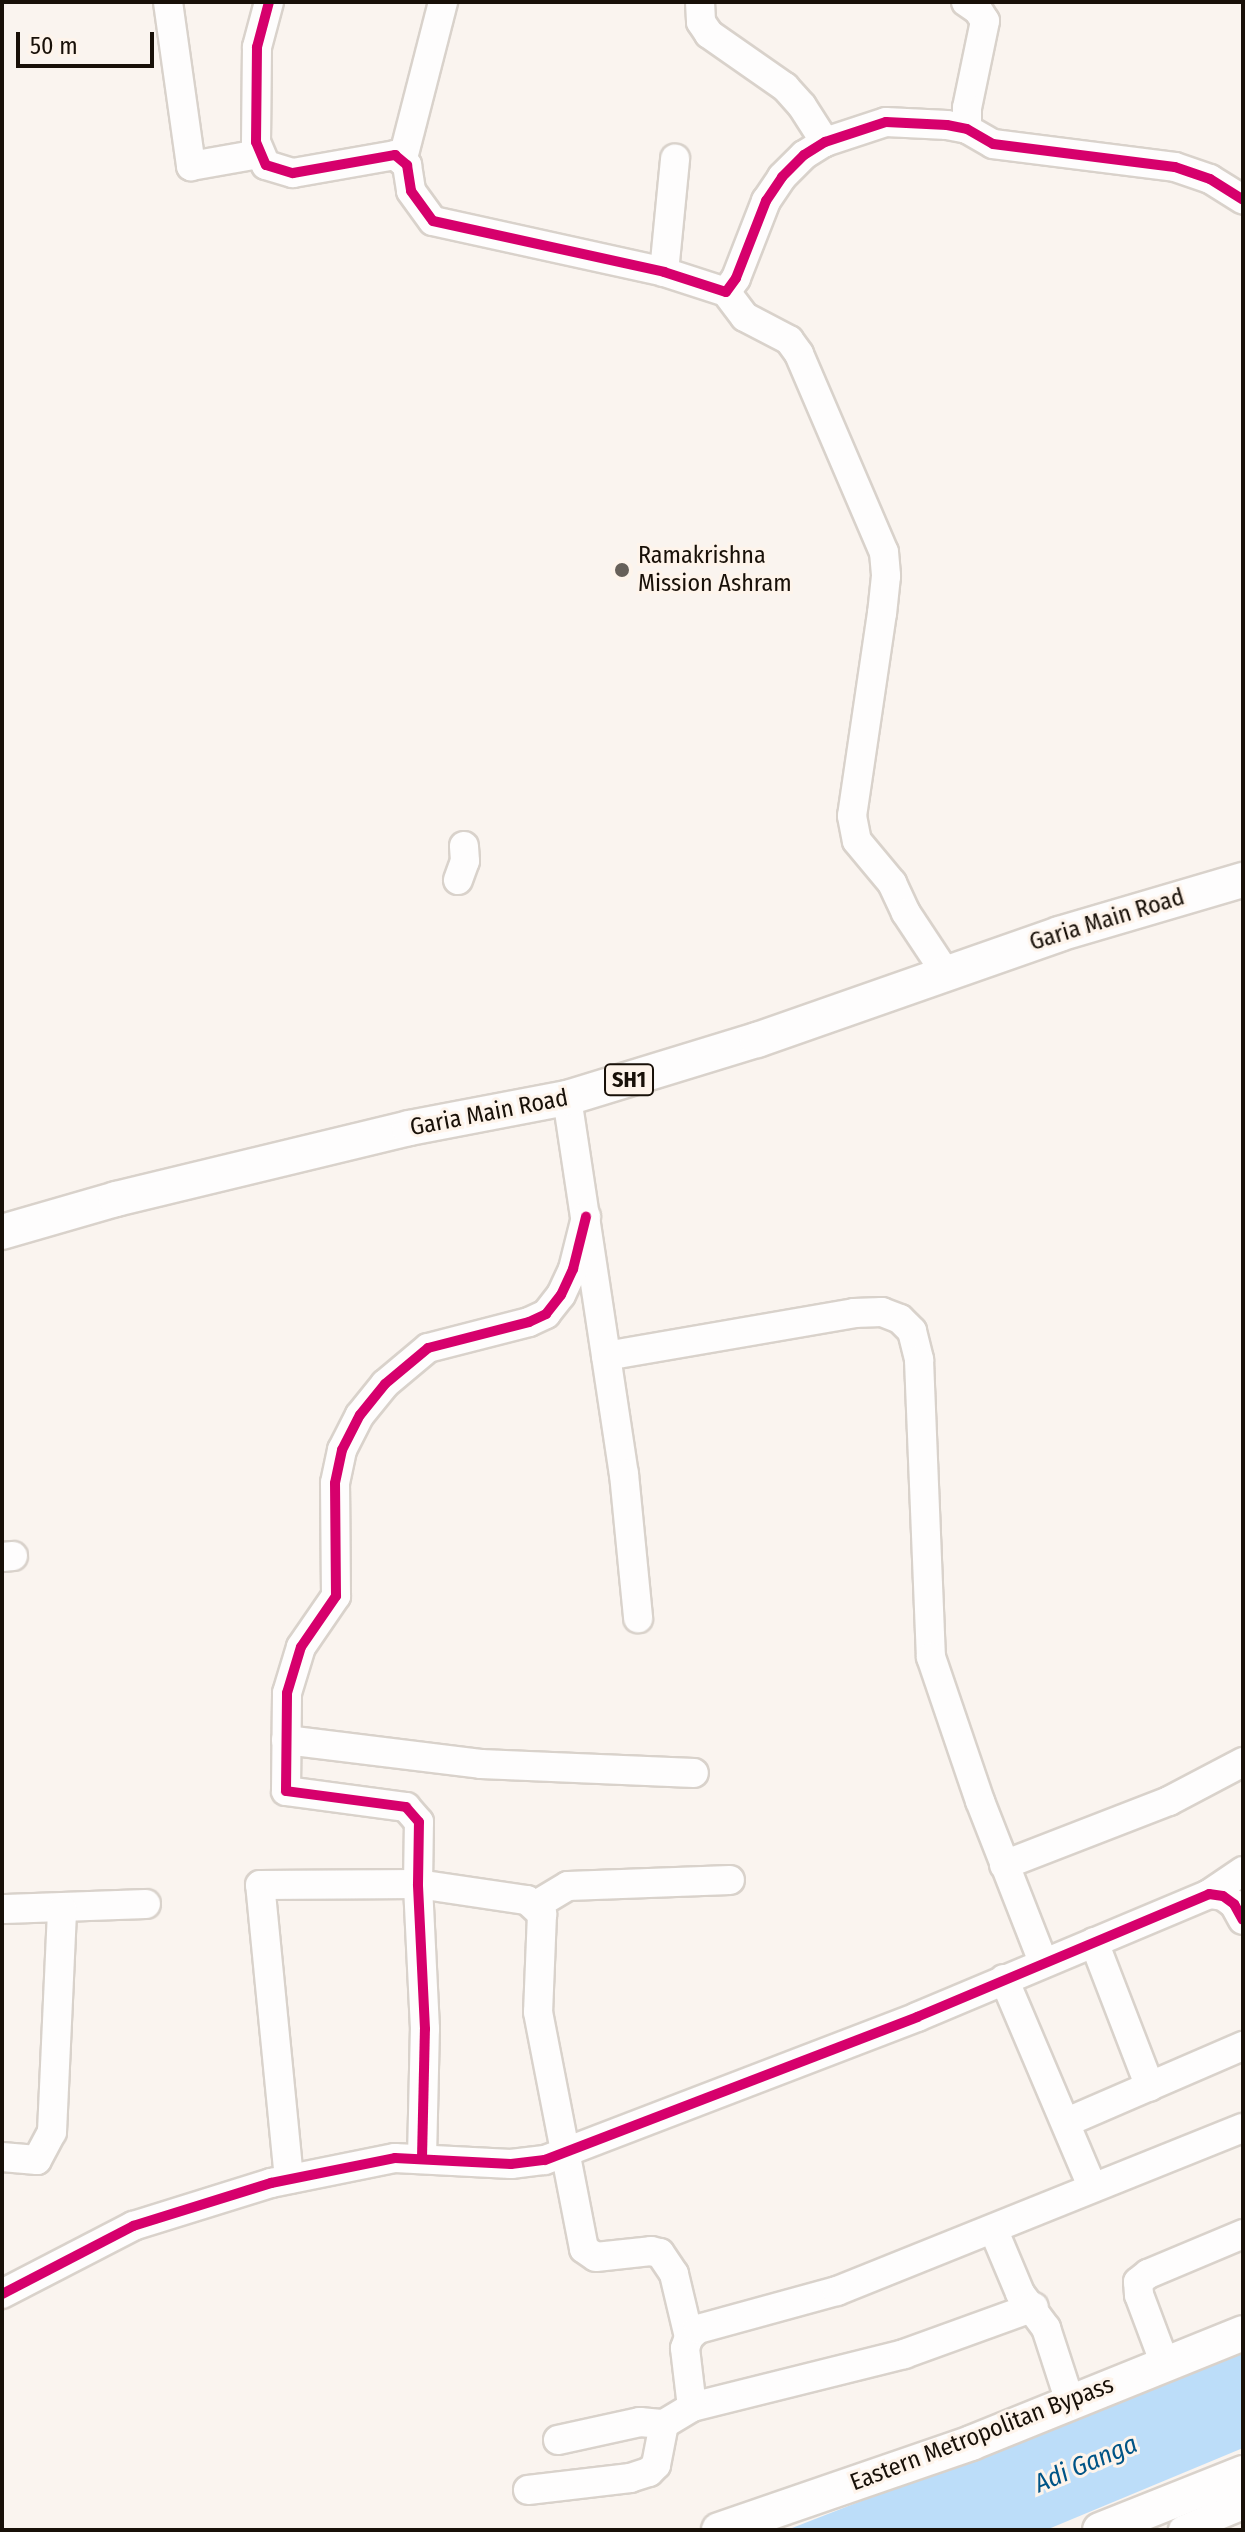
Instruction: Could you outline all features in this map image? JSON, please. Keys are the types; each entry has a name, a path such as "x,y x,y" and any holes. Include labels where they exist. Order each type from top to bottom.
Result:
{"main road":[{"name":"Garia Main Road","path":"2,1232 116,1199 394,1132 567,1098 757,1040 945,972 1164,901 1243,880"},
{"name":"Eastern Metropolitan Bypass","path":"719,2530 971,2443 1243,2333"},
{"path":"1100,2530 1243,2473"}],"street":[{"path":"168,2 191,166 259,154"},
{"path":"269,2 257,47 256,142 266,165 293,173 384,156 403,158"},
{"path":"443,2 403,158 411,191 433,221 664,272 726,292 745,317 789,340 799,354 884,552 886,576 882,613 852,816 857,841 892,883 906,913 945,972"},
{"path":"700,2 701,22 709,34 785,87 802,106 825,142"},
{"path":"966,2 978,10 985,21 967,108 967,129"},
{"path":"726,292 736,278 766,201 804,155 825,142 886,122 967,129 993,144 1175,167 1210,179 1243,200"},
{"path":"664,272 675,159"},
{"path":"458,880 465,861 464,846"},
{"path":"567,1098 624,1474 638,1618"},
{"path":"422,2158 425,2029 418,1884 419,1822 414,1812 406,1807 286,1791 287,1693 292,1667 301,1647 336,1596 335,1483 342,1450 360,1415 385,1384 428,1348 529,1322 546,1314 561,1295 573,1269 586,1217"},
{"path":"606,1356 854,1313 882,1312 900,1319 912,1331 919,1360 931,1657 1004,1865 1043,1962"},
{"path":"286,1740 481,1764 694,1773"},
{"path":"1004,1865 1169,1801 1243,1762"},
{"path":"2,2294 133,2226 289,2179 385,2160 422,2158 511,2164 545,2160 917,2017 1209,1894 1243,1871"},
{"path":"536,1905 568,1886 730,1880"},
{"path":"289,2179 260,1885 418,1884 527,1900 536,1905 542,1914 538,2012 584,2249 596,2257 651,2251 660,2253 674,2274 689,2337"},
{"path":"1209,1894 1223,1896 1234,1904 1243,1920"},
{"path":"2,1909 146,1904"},
{"path":"2,2157 37,2160 52,2132 62,1909"},
{"path":"1094,1942 1150,2087"},
{"path":"1004,1979 1092,2186"},
{"path":"1067,2122 1243,2046"},
{"path":"692,2407 685,2348 689,2337 698,2329 837,2291 994,2231 1092,2186 1243,2128"},
{"path":"994,2231 1020,2293 1034,2307 1052,2342 1070,2402"},
{"path":"1165,2364 1139,2295 1138,2282 1148,2274 1243,2234"},
{"path":"558,2440 640,2422 664,2424 692,2407 904,2354 1034,2307"},
{"path":"528,2490 630,2478 649,2472 659,2458 664,2424"},
{"path":"1183,2530 1243,2505"}],"water":[{"name":"Adi Ganga","path":"1243,2348 1243,2448 1046,2530 787,2530 1199,2369"}],"cycle path":[{"path":"269,2 257,47 256,142 266,165 293,173 395,155 407,165 411,191 433,221 664,272 726,292 736,278 766,201 782,177 804,155 825,142 886,122 947,125 967,129 993,144 1175,167 1210,179 1243,200"},
{"path":"422,2158 425,2029 418,1884 419,1822 406,1807 286,1791 287,1693 301,1647 336,1596 335,1483 342,1450 360,1415 385,1384 428,1348 529,1322 546,1314 561,1295 573,1269 586,1217"},
{"path":"2,2294 133,2226 271,2183 395,2158 511,2164 545,2160 917,2017 1209,1894 1223,1896 1234,1904 1243,1920"}],"place":[{"name":"Ramakrishna Mission Ashram","path":"622,570"}]}
